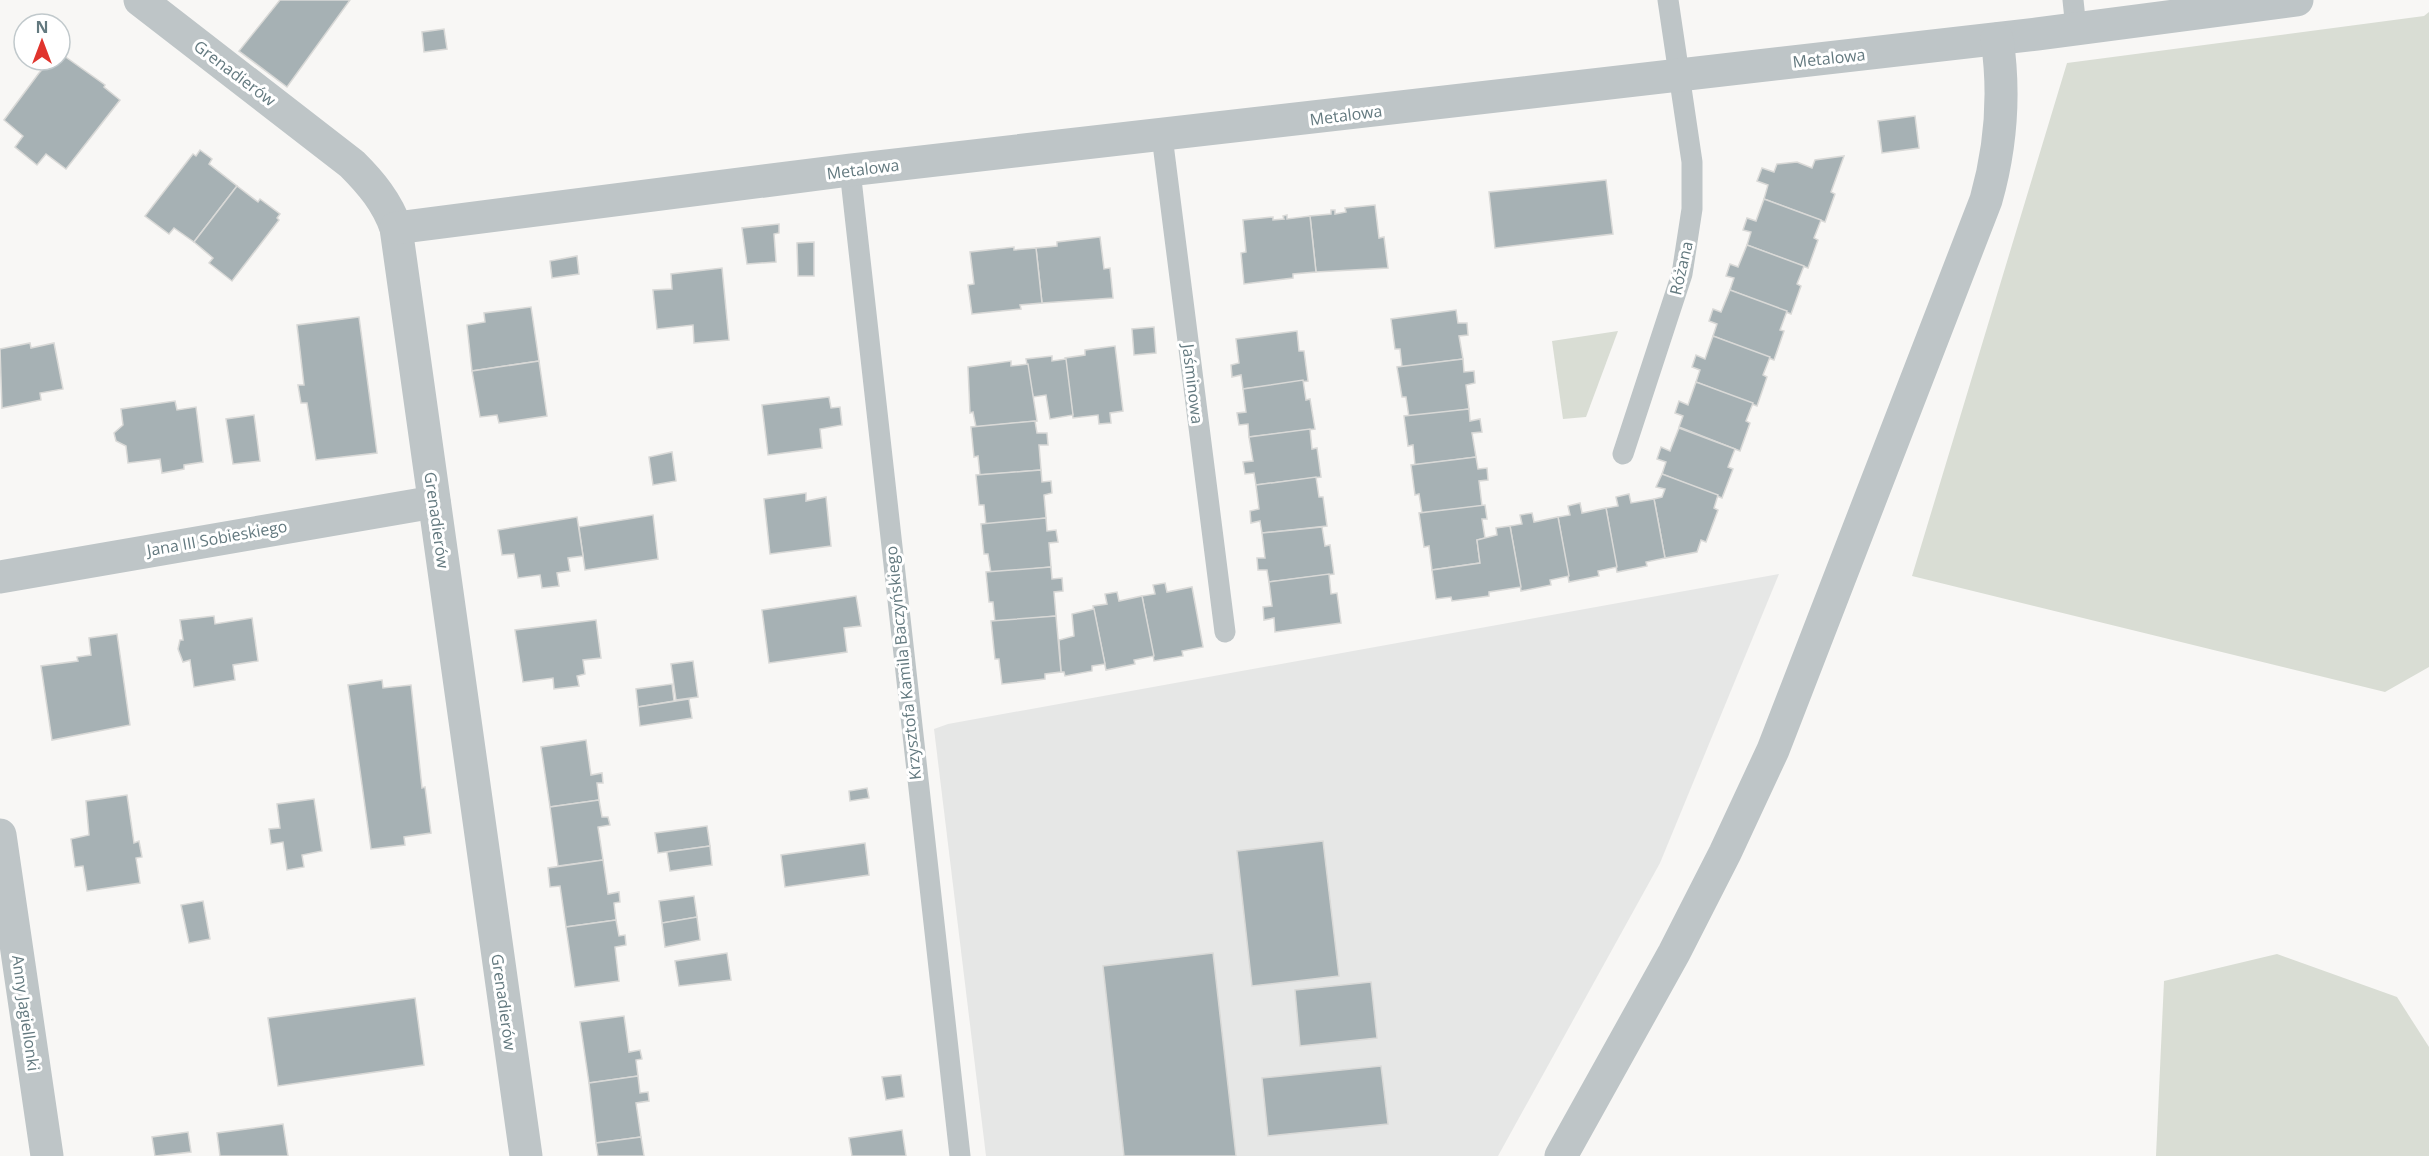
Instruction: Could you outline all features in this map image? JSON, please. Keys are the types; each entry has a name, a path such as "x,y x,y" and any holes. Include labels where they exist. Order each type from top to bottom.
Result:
{"street":[{"name":"Grenadierów","path":"140,0 352,164 381,196 396,228 526,1156"},
{"name":"Metalowa","path":"396,228 850,170 1997,39 2074,15 2297,0"},
{"path":"1561,1156 1725,853 1798,689 1986,200 1997,151 2002,99 1997,39"},
{"name":"Jana III Sobieskiego","path":"0,577 434,502"},
{"name":"Anny Jagiellonki","path":"0,835 47,1156"}],"lane":[{"name":"Różana","path":"1623,454 1682,274 1692,209 1692,162 1668,0"},
{"name":"Jaśminowa","path":"1162,136 1225,632"},
{"name":"Krzysztofa Kamila Baczyńskiego","path":"850,170 916,778 960,1156"}],"shaded area":[{"path":"2429,12 2429,667 2385,692 1912,576 2067,63 2424,16"},
{"path":"1618,331 1586,417 1563,419 1552,341"},
{"path":"1779,574 1660,863 1498,1156 986,1156 934,729 948,724"},
{"path":"2277,954 2397,997 2429,1047 2429,1156 2156,1156 2164,981"}],"building":[{"path":"280,0 350,0 287,87 239,51"},
{"path":"444,29 447,49 424,52 422,32"},
{"path":"72,62 105,85 104,87 120,100 66,169 46,154 37,165 15,147 23,136 4,120 39,73 72,72"},
{"path":"1915,116 1919,148 1882,153 1878,121"},
{"path":"200,150 212,159 209,164 237,186 194,242 174,228 169,234 145,216 193,154 196,156"},
{"path":"1844,156 1831,192 1835,194 1825,222 1764,199 1768,185 1757,181 1762,168 1774,172 1777,164 1797,162 1812,168 1815,160"},
{"path":"1606,180 1613,234 1495,248 1489,192"},
{"path":"237,186 258,202 260,199 280,214 277,218 279,220 232,281 209,263 213,258 194,242"},
{"path":"1764,199 1821,220 1814,238 1818,240 1808,268 1747,245 1751,232 1743,230 1747,218 1756,221"},
{"path":"1375,205 1379,238 1384,237 1388,268 1316,272 1310,216 1331,214 1331,210 1335,210 1335,214 1346,212 1345,208"},
{"path":"1287,215 1287,219 1310,216 1316,272 1293,274 1293,278 1244,284 1241,253 1246,252 1243,220 1273,217 1273,220 1284,219 1283,216"},
{"path":"779,224 779,233 774,234 776,262 747,264 742,228"},
{"path":"1100,237 1104,269 1110,268 1113,298 1042,303 1036,248 1057,246 1057,242"},
{"path":"814,242 814,276 798,276 797,243"},
{"path":"1747,245 1804,266 1797,284 1801,286 1791,314 1730,290 1734,278 1726,276 1730,264 1738,267"},
{"path":"1014,247 1014,250 1036,248 1042,303 1020,305 1021,309 972,314 968,285 974,284 970,252"},
{"path":"577,256 579,274 552,278 550,261"},
{"path":"722,268 729,340 694,343 693,325 657,329 653,290 672,289 671,274"},
{"path":"1730,290 1787,311 1780,330 1784,331 1774,360 1713,336 1717,324 1709,321 1713,309 1721,312"},
{"path":"531,307 539,361 472,371 467,325 485,322 484,313"},
{"path":"1456,310 1458,323 1467,323 1468,335 1459,336 1463,359 1402,367 1400,349 1395,349 1391,319"},
{"path":"359,317 377,453 316,460 307,403 301,403 298,385 304,385 297,325"},
{"path":"1154,327 1156,353 1134,355 1132,329"},
{"path":"1297,331 1299,351 1304,351 1308,381 1243,389 1241,375 1232,377 1231,365 1239,363 1236,339"},
{"path":"1713,336 1770,357 1763,375 1767,377 1757,406 1696,382 1700,370 1692,367 1696,355 1705,359"},
{"path":"30,343 31,348 54,343 63,389 40,393 41,400 2,408 0,349"},
{"path":"1115,346 1123,411 1110,413 1111,423 1099,424 1098,415 1073,418 1065,358 1085,355 1085,350"},
{"path":"1052,356 1052,361 1066,359 1073,415 1050,419 1046,395 1033,397 1026,359"},
{"path":"1463,359 1464,372 1474,371 1475,383 1466,385 1469,409 1409,417 1406,397 1402,397 1397,367"},
{"path":"539,361 547,416 499,423 497,415 480,417 472,371"},
{"path":"1011,361 1011,366 1028,364 1037,421 976,427 973,412 970,413 968,367"},
{"path":"1303,380 1306,400 1310,399 1315,429 1249,437 1248,424 1239,425 1237,413 1246,412 1243,389"},
{"path":"1696,382 1753,403 1746,421 1750,423 1740,451 1679,427 1683,416 1675,413 1679,401 1688,405"},
{"path":"829,397 831,408 840,407 842,425 820,429 822,448 768,455 762,405"},
{"path":"175,401 177,410 196,407 203,462 184,465 184,469 162,473 160,459 128,463 126,446 116,441 114,433 123,425 121,409"},
{"path":"1469,409 1470,421 1480,419 1482,432 1472,433 1476,457 1415,465 1413,445 1408,446 1404,416"},
{"path":"254,415 260,461 233,464 226,419"},
{"path":"1035,421 1037,433 1047,433 1048,445 1039,445 1041,470 980,475 978,456 974,457 971,427"},
{"path":"1679,428 1735,449 1728,467 1733,469 1722,498 1662,474 1666,462 1657,459 1661,447 1670,451"},
{"path":"1310,429 1312,449 1317,448 1321,477 1256,485 1254,473 1245,474 1243,462 1253,461 1249,437"},
{"path":"672,452 676,481 653,485 649,457"},
{"path":"1476,457 1478,469 1487,468 1488,480 1479,481 1482,506 1422,513 1419,494 1415,495 1411,465"},
{"path":"1041,470 1042,482 1051,481 1052,493 1044,495 1046,518 986,525 984,505 979,505 976,475"},
{"path":"1662,474 1718,495 1714,508 1718,510 1706,542 1701,540 1697,552 1665,558 1654,499 1662,497 1665,489 1656,487"},
{"path":"1316,477 1319,497 1323,497 1327,526 1262,533 1260,521 1251,523 1250,511 1259,509 1256,485"},
{"path":"806,493 806,501 826,497 831,546 770,554 764,499"},
{"path":"1629,494 1631,503 1654,499 1665,558 1646,562 1647,566 1617,572 1606,508 1618,506 1616,497"},
{"path":"1580,503 1582,513 1606,508 1617,567 1598,571 1599,576 1569,582 1558,517 1570,515 1568,506"},
{"path":"1485,505 1487,519 1482,519 1485,538 1477,540 1480,563 1432,570 1429,546 1424,547 1419,513"},
{"path":"1532,513 1534,522 1558,517 1569,576 1550,580 1551,585 1521,591 1510,526 1522,524 1520,515"},
{"path":"653,515 658,559 585,570 579,527"},
{"path":"577,517 583,556 568,558 570,571 557,573 559,586 542,588 540,575 518,578 514,554 502,555 498,530"},
{"path":"1046,518 1047,531 1056,530 1058,542 1049,543 1051,567 991,573 988,554 984,554 981,524"},
{"path":"1510,526 1521,587 1489,592 1489,596 1452,601 1451,597 1436,599 1432,570 1480,563 1477,540 1497,535 1496,528"},
{"path":"1322,527 1325,546 1330,545 1334,574 1269,582 1267,570 1258,570 1257,558 1265,558 1262,533"},
{"path":"1051,567 1052,579 1062,578 1063,591 1054,592 1056,616 995,622 993,602 989,602 986,572"},
{"path":"1329,574 1331,594 1337,593 1341,623 1275,632 1274,618 1264,620 1263,607 1272,606 1269,582"},
{"path":"1165,583 1167,592 1192,587 1203,647 1182,651 1183,656 1154,661 1142,596 1155,594 1153,585"},
{"path":"1117,592 1119,601 1142,596 1154,656 1134,660 1135,664 1106,670 1093,606 1107,604 1105,594"},
{"path":"856,596 861,626 844,628 847,652 769,663 762,610"},
{"path":"1094,609 1105,664 1092,666 1092,671 1065,676 1064,672 1061,672 1059,640 1074,636 1072,614"},
{"path":"214,616 215,624 252,618 258,661 233,665 235,680 194,687 190,660 183,662 178,649 180,640 183,640 180,620"},
{"path":"1056,616 1061,672 1045,674 1045,679 1002,684 999,659 995,659 991,621"},
{"path":"596,620 601,658 583,660 585,674 577,676 579,686 554,689 553,678 523,682 515,630"},
{"path":"117,634 130,725 52,740 41,666 78,661 77,657 91,655 89,638"},
{"path":"693,661 698,697 676,700 671,664"},
{"path":"382,680 383,688 411,685 422,788 425,787 431,833 404,837 405,845 371,849 348,685"},
{"path":"672,684 674,701 638,707 636,689"},
{"path":"689,699 692,718 640,726 638,707"},
{"path":"586,740 591,775 602,773 603,783 597,783 599,800 550,807 541,747"},
{"path":"867,788 869,798 850,801 849,791"},
{"path":"127,795 134,843 139,841 142,857 136,858 140,883 87,891 83,866 75,867 71,839 89,835 86,801"},
{"path":"314,799 322,851 302,855 304,867 287,870 283,842 271,844 269,829 280,828 277,804"},
{"path":"599,800 602,817 608,817 610,825 598,827 603,860 558,866 550,807"},
{"path":"707,826 710,846 658,853 655,833"},
{"path":"1323,841 1339,976 1252,986 1237,851"},
{"path":"865,843 869,875 785,887 781,855"},
{"path":"710,846 712,865 670,871 667,852"},
{"path":"603,860 608,894 619,892 620,902 614,903 616,920 566,927 560,886 550,887 548,868"},
{"path":"694,896 697,917 662,923 659,901"},
{"path":"203,901 210,939 189,943 181,905"},
{"path":"697,917 700,940 665,947 662,923"},
{"path":"616,920 619,936 625,935 626,945 615,947 619,981 575,987 566,927"},
{"path":"727,953 731,980 679,986 675,961"},
{"path":"1213,953 1236,1156 1124,1156 1103,966"},
{"path":"1371,982 1377,1038 1300,1046 1295,990"},
{"path":"415,998 424,1065 278,1086 268,1018"},
{"path":"624,1016 629,1052 640,1050 642,1059 636,1060 638,1076 589,1083 580,1022"},
{"path":"1381,1066 1388,1124 1268,1136 1262,1078"},
{"path":"901,1075 904,1097 886,1100 882,1077"},
{"path":"638,1076 640,1093 648,1092 649,1101 636,1103 641,1137 596,1143 589,1083"},
{"path":"283,1124 288,1156 220,1156 217,1133"},
{"path":"902,1130 906,1156 852,1156 849,1138"},
{"path":"188,1132 191,1152 155,1156 152,1137"},
{"path":"641,1137 644,1156 598,1156 596,1143"}]}
